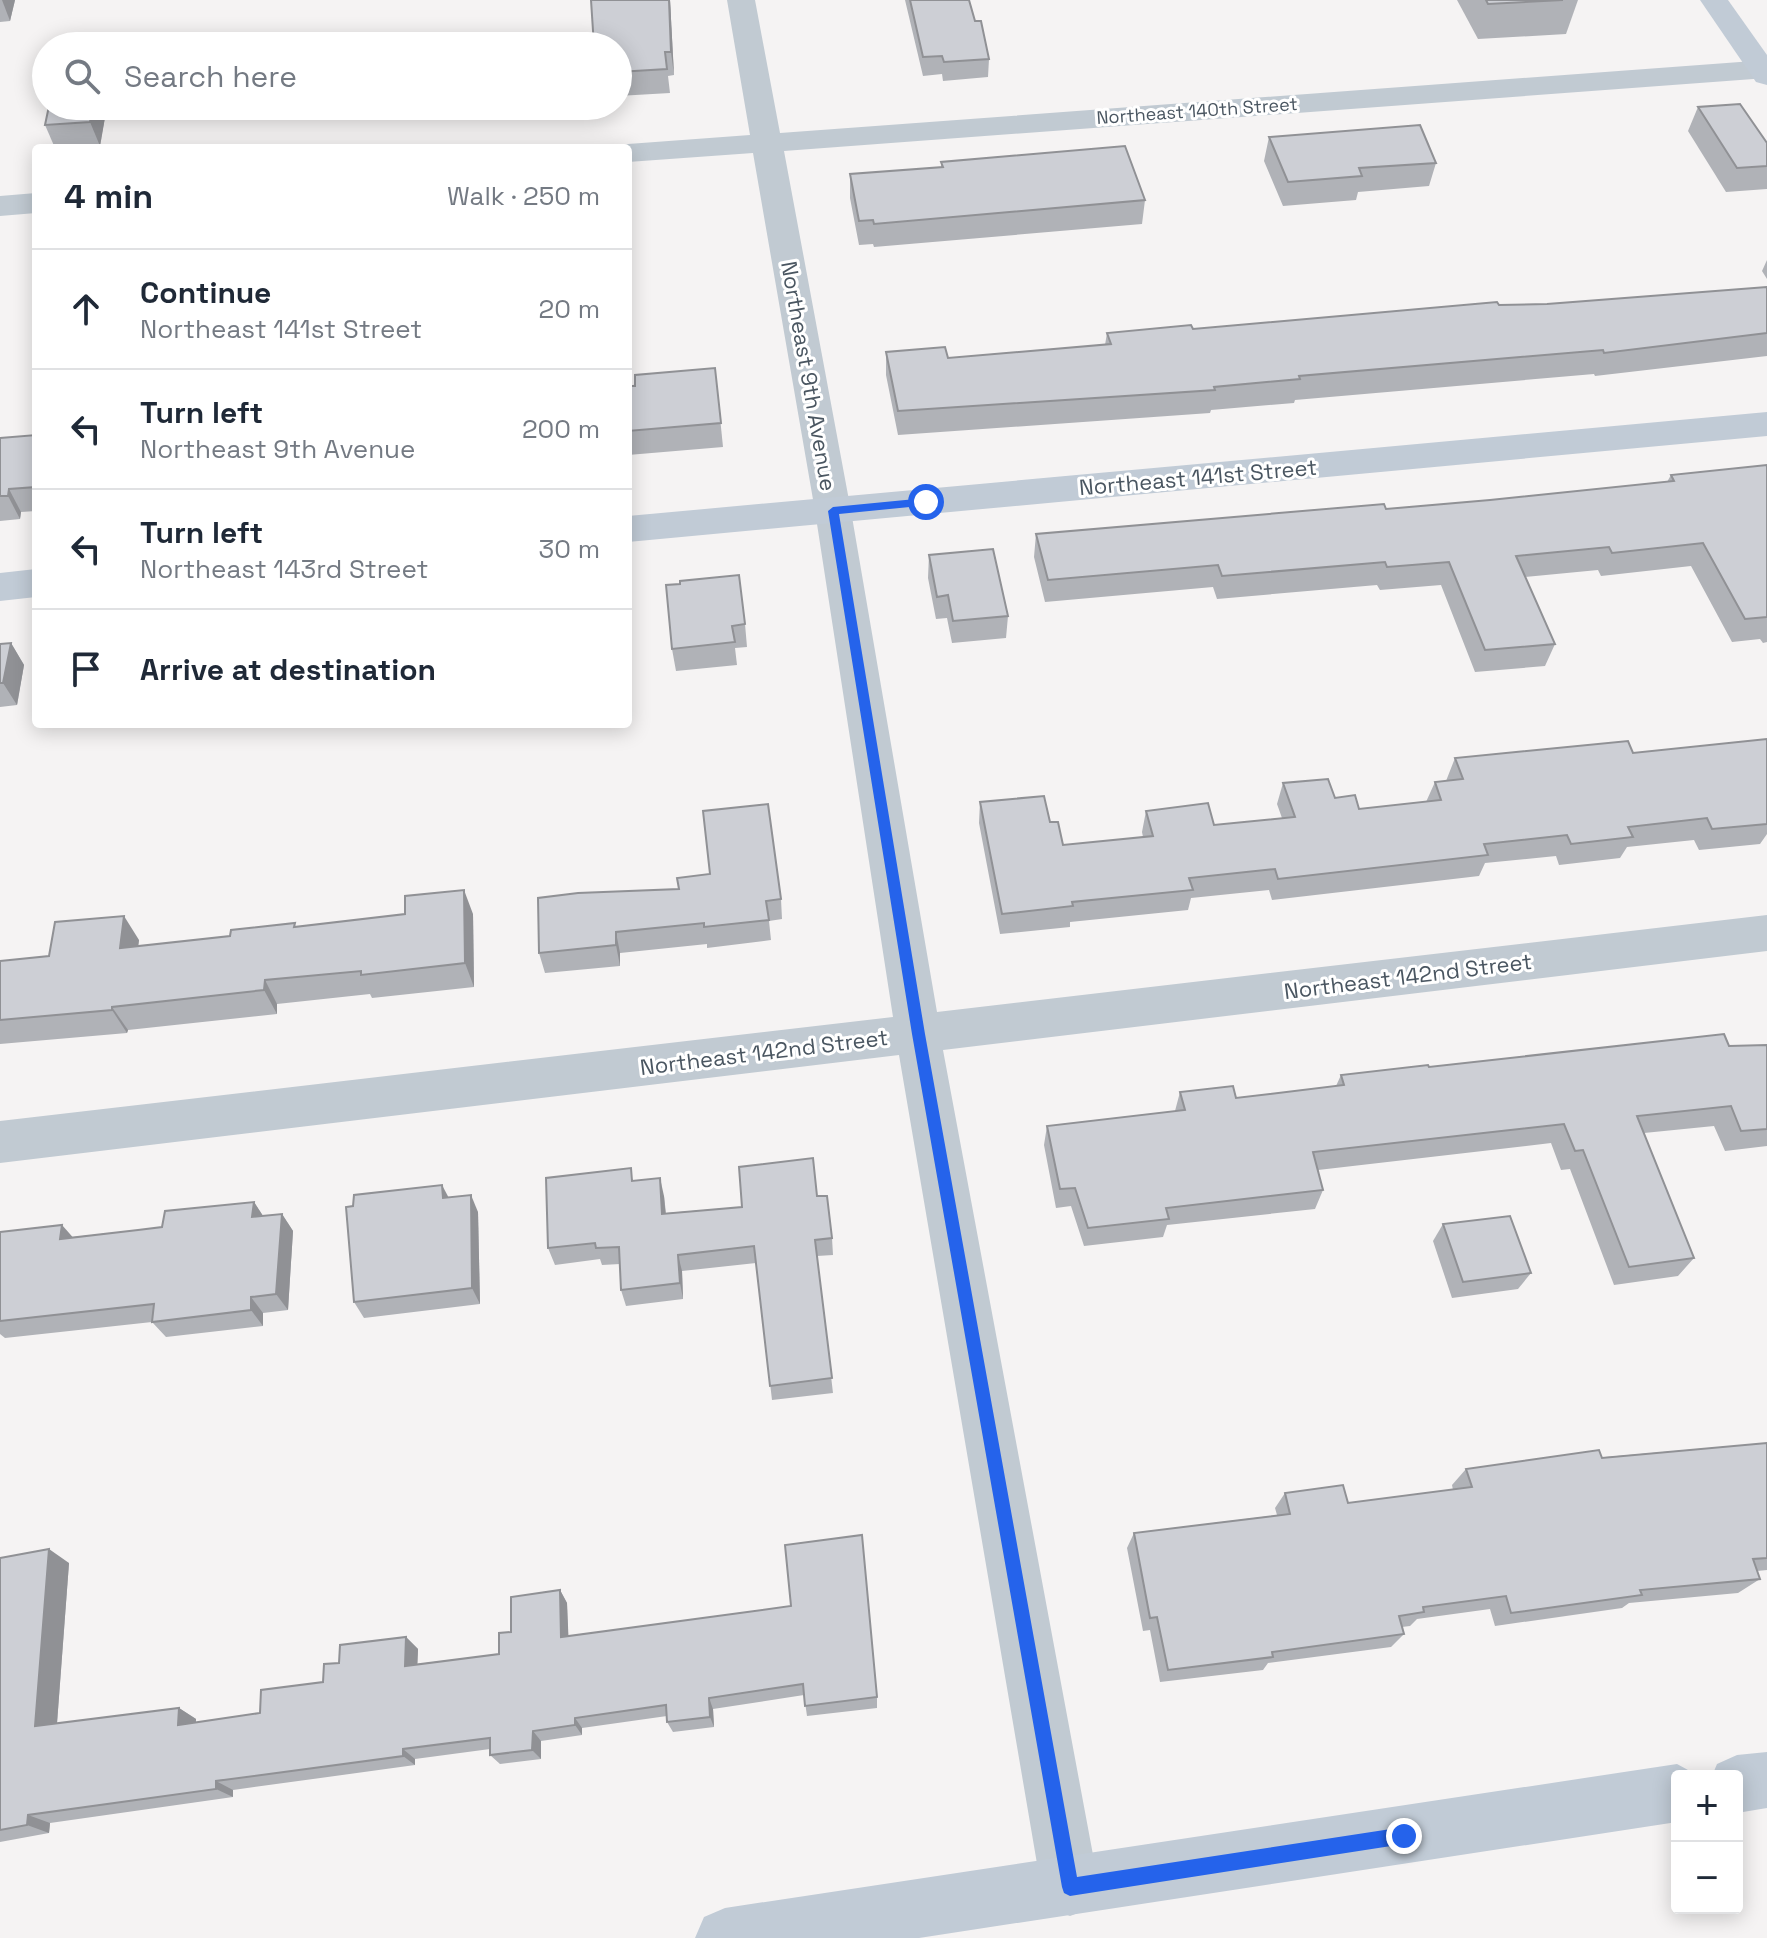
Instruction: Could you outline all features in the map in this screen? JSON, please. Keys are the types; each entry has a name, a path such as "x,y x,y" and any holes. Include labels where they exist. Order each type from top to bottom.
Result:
{"street":[{"name":"Northeast 9th Avenue","path":"741,0 833,511 918,1034 1070,1887"},
{"path":"1714,0 1766,72"},
{"name":"Northeast 140th Street","path":"632,153 1766,72"},
{"path":"0,206 32,203"},
{"name":"Northeast 141st Street","path":"632,529 1767,424"},
{"path":"0,587 32,583"},
{"name":"Northeast 142nd Street","path":"0,1142 1767,933"},
{"path":"1743,1783 1767,1780"},
{"path":"725,1938 1671,1794"}],"building":[{"path":"591,0 669,0 671,52 665,52 667,69 632,71 632,32 593,32"},
{"path":"910,0 969,0 975,21 981,21 989,59 944,62 942,56 923,57"},
{"path":"1486,0 1563,0 1488,4"},
{"path":"1740,104 1767,143 1767,166 1737,168 1698,107"},
{"path":"46,120 90,120 90,122 45,125"},
{"path":"1420,125 1436,163 1359,168 1362,176 1288,182 1269,137"},
{"path":"1125,146 1145,200 874,224 873,220 859,221 850,174 943,167 941,162"},
{"path":"1767,287 1767,333 1604,353 1603,350 1299,376 1300,379 1214,387 1215,390 898,411 886,352 945,347 948,358 1111,344 1107,333 1191,325 1193,329 1497,302 1499,305 1547,304"},
{"path":"715,368 721,423 632,431 632,386 635,386 635,375"},
{"path":"32,435 32,487 9,489 8,496 0,496 0,438"},
{"path":"1767,465 1767,617 1745,619 1703,543 1612,553 1609,547 1516,556 1555,644 1485,650 1449,562 1387,567 1385,562 1222,576 1218,565 1048,580 1036,534 1384,504 1386,509 1490,500 1674,481 1671,475"},
{"path":"993,549 1008,616 953,621 948,595 937,597 929,555"},
{"path":"739,575 745,624 732,626 735,642 672,649 666,585"},
{"path":"11,643 3,683 0,683 0,644"},
{"path":"1767,739 1767,824 1712,829 1707,818 1628,827 1633,837 1571,844 1567,835 1484,844 1488,855 1278,879 1275,869 1189,878 1193,890 1072,902 1073,906 1002,914 980,802 1044,796 1050,822 1058,822 1063,845 1153,836 1146,811 1208,803 1214,825 1295,817 1283,783 1328,779 1335,798 1355,795 1359,809 1441,800 1435,782 1463,779 1455,758 1628,741 1633,753"},
{"path":"768,804 781,899 766,901 769,920 616,932 616,945 539,953 538,898 578,893 679,889 677,878 710,874 703,811"},
{"path":"464,890 465,963 361,975 361,971 265,980 264,990 112,1007 112,1010 0,1020 0,961 49,956 55,922 124,916 120,948 230,936 231,930 295,923 294,927 405,914 405,896"},
{"path":"1724,1034 1729,1046 1767,1045 1767,1129 1741,1131 1731,1106 1637,1116 1694,1258 1629,1267 1583,1150 1575,1151 1564,1124 1313,1152 1323,1190 1166,1208 1169,1219 1088,1228 1075,1188 1060,1189 1047,1126 1185,1110 1180,1092 1233,1086 1236,1098 1344,1085 1341,1075"},
{"path":"813,1158 817,1196 827,1196 832,1238 815,1240 832,1378 770,1386 754,1246 678,1255 680,1283 621,1290 619,1247 596,1248 595,1243 548,1248 546,1178 631,1168 632,1181 660,1178 662,1214 742,1207 739,1167"},
{"path":"442,1185 443,1198 471,1195 472,1288 354,1302 346,1207 353,1206 354,1195"},
{"path":"254,1202 252,1217 282,1214 276,1294 251,1297 251,1310 152,1322 154,1304 0,1321 0,1232 62,1225 60,1239 138,1230 162,1227 165,1211"},
{"path":"1510,1216 1531,1273 1463,1282 1443,1224"},
{"path":"1767,1443 1767,1558 1753,1559 1760,1579 1640,1590 1642,1595 1511,1613 1506,1596 1423,1607 1424,1612 1399,1616 1404,1634 1272,1652 1273,1657 1168,1670 1157,1617 1150,1618 1134,1533 1290,1514 1285,1493 1343,1485 1348,1503 1472,1487 1466,1469 1599,1450 1602,1458"},
{"path":"862,1535 877,1697 805,1706 803,1684 709,1698 710,1717 667,1722 666,1705 575,1718 575,1725 533,1731 532,1750 490,1755 490,1738 403,1749 403,1756 216,1781 216,1789 28,1815 27,1825 0,1830 0,1558 49,1549 35,1726 179,1708 178,1725 260,1713 261,1690 323,1682 324,1664 339,1663 340,1645 406,1637 405,1666 499,1654 499,1633 511,1632 511,1597 560,1590 561,1637 791,1606 785,1545"}],"route":[{"path":"926,502 833,511 918,1034 1070,1887 1404,1836"}]}
